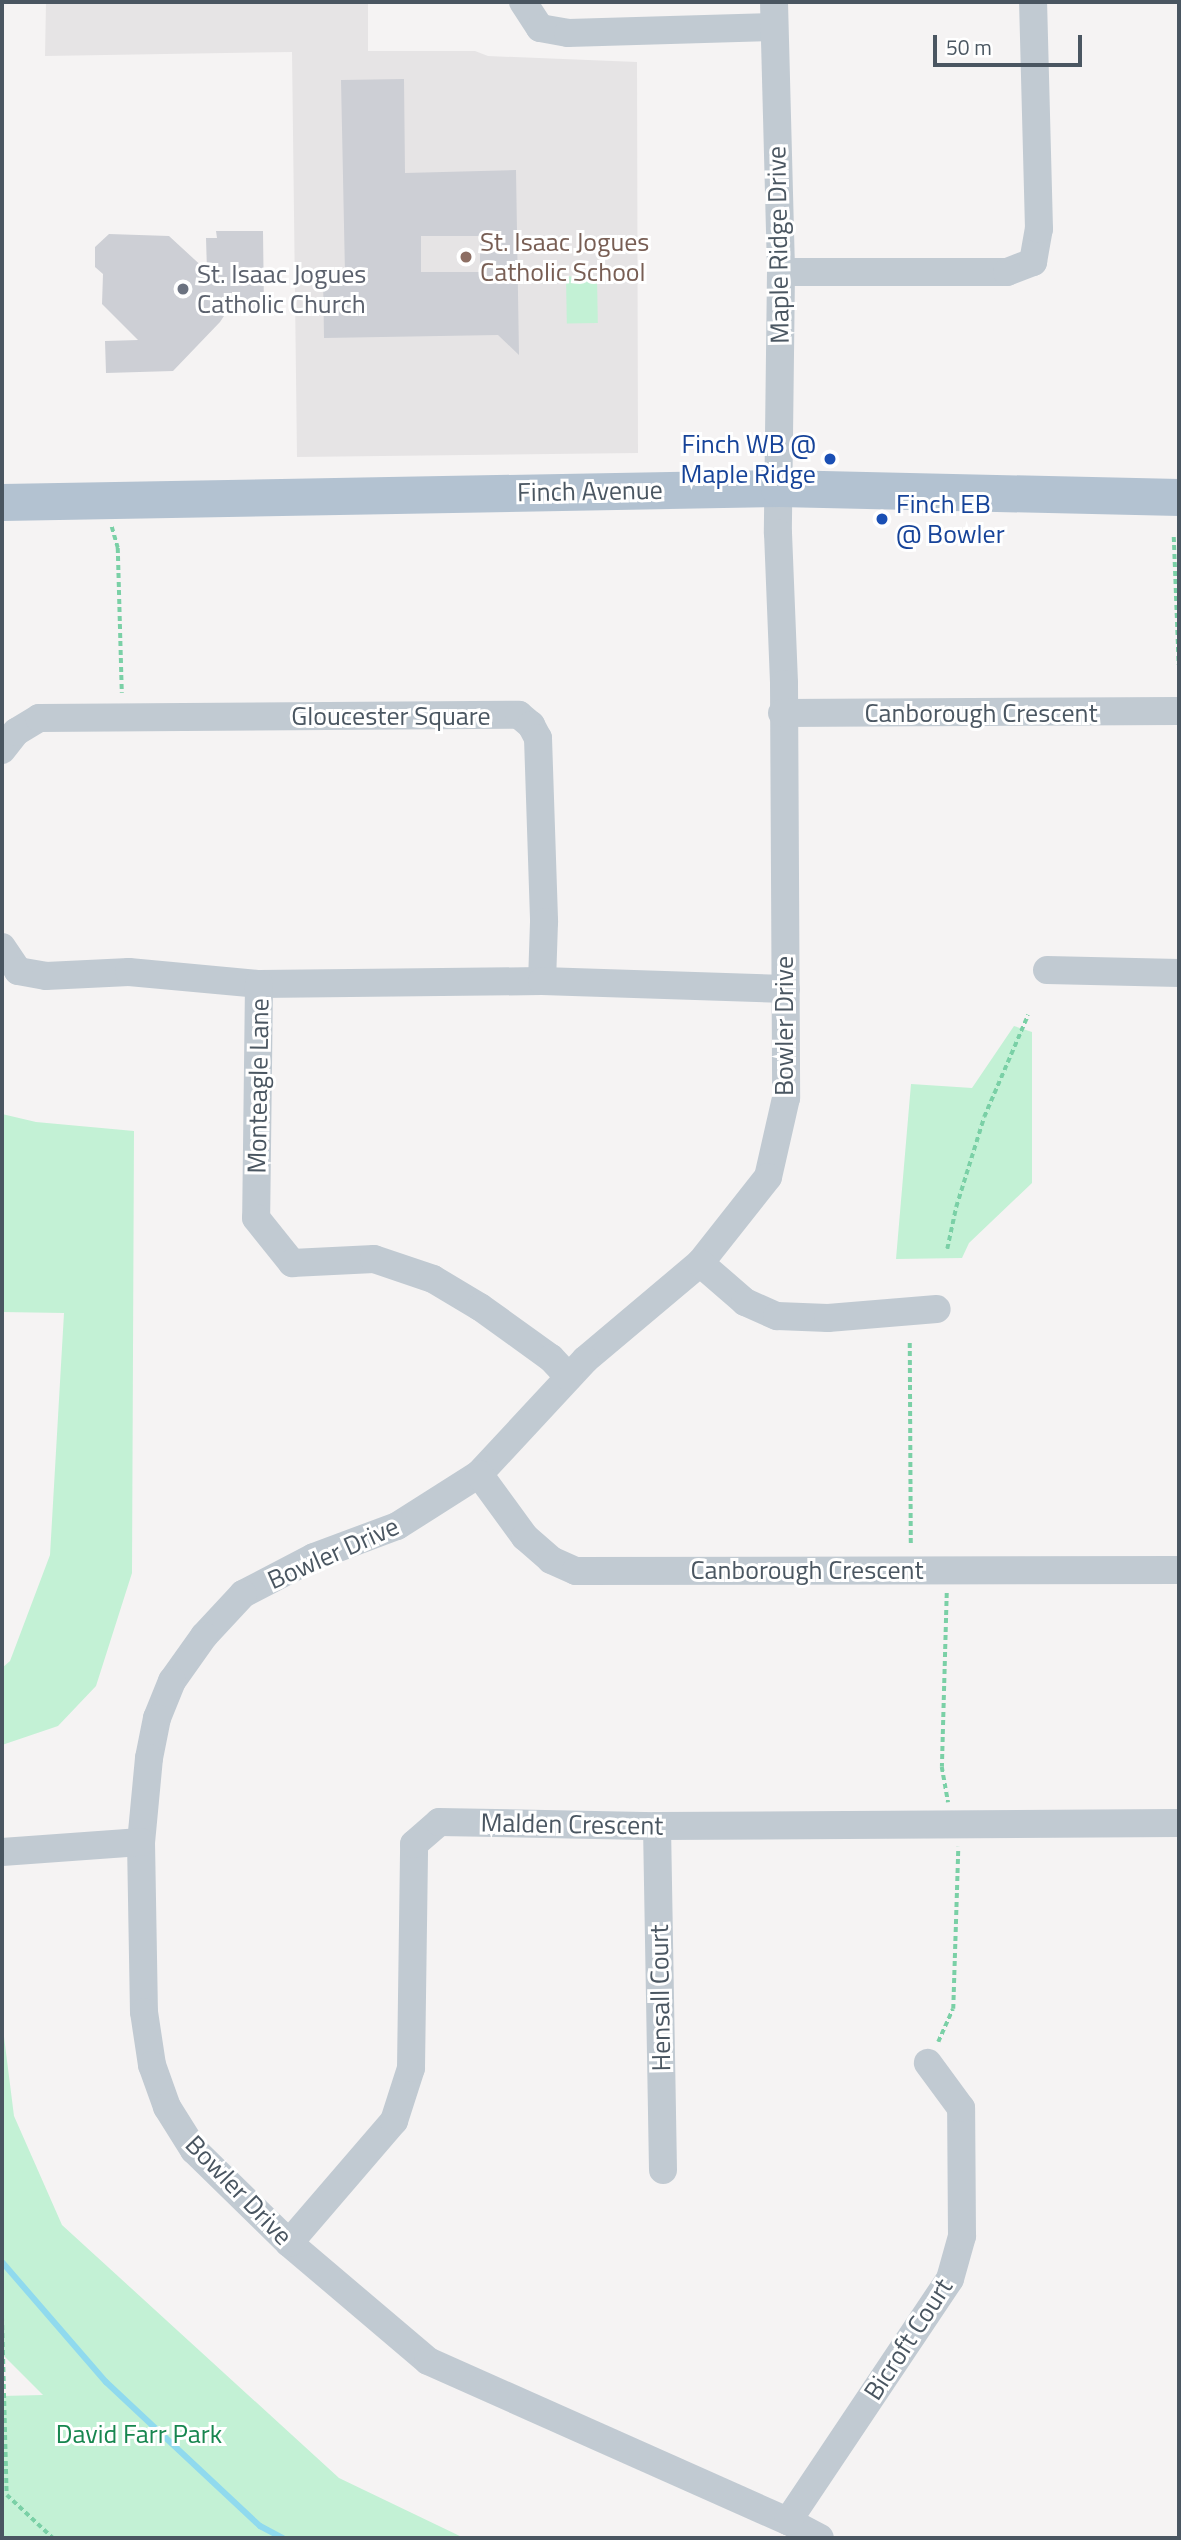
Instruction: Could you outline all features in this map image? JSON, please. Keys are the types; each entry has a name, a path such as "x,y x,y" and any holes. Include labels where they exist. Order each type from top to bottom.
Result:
{"main road":[{"name":"Finch Avenue","path":"2,502 779,488 1179,497"}],"street":[{"path":"523,2 540,28 568,33 774,14"},
{"path":"781,272 1007,272 1033,262 1039,229 1033,2"},
{"name":"Maple Ridge Drive","path":"774,14 781,272 779,488"},
{"name":"Bowler Drive","path":"779,488 786,1098 768,1177 700,1263 569,1377 478,1474 397,1526 314,1557 243,1594 204,1636 172,1681 157,1718 149,1758 141,1842 144,2012 152,2064 167,2107 194,2150 289,2243 428,2361 788,2521 820,2538"},
{"name":"Canborough Crescent","path":"782,713 1179,711"},
{"name":"Gloucester Square","path":"2,750 16,732 39,718 519,715 531,724 538,738 542,981"},
{"path":"2,947 18,971 46,976 129,972 259,984"},
{"path":"1047,970 1179,973"},
{"name":"Monteagle Lane","path":"569,1377 551,1358 480,1307 433,1279 374,1259 292,1263 256,1217 259,984 542,981 786,989"},
{"path":"700,1263 745,1302 778,1316 828,1318 937,1309"},
{"name":"Canborough Crescent","path":"478,1474 525,1536 551,1560 576,1570 1179,1570"},
{"name":"Malden Crescent","path":"289,2243 394,2121 411,2068 414,1844 439,1822 657,1826 1179,1824"},
{"name":"Hensall Court","path":"657,1826 663,2170"},
{"path":"2,1852 141,1842"},
{"name":"Bicroft Court","path":"788,2521 950,2278 962,2236 961,2108 928,2063"}],"path":[{"path":"103,502 118,548 122,693"},
{"path":"1174,537 1179,665"},
{"path":"947,1249 956,1207 984,1117 1028,1015"},
{"path":"910,1343 911,1570"},
{"path":"2,2308 7,2496 53,2538"}],"shaded area":[{"name":"St. Isaac Jogues Catholic School","path":"46,2 368,2 368,51 475,51 488,56 637,62 638,453 297,457 292,52 45,56"}],"green space":[{"path":"597,276 598,323 567,324 566,277"},
{"path":"1014,1026 1032,1032 1032,1183 969,1243 962,1258 896,1259 911,1084 972,1088"},
{"path":"2,1114 36,1122 134,1131 132,1573 96,1686 58,1726 2,1745 2,1668 10,1661 50,1555 64,1313 2,1312"},
{"name":"David Farr Park","path":"2,2021 14,2116 62,2225 339,2478 464,2538 2,2538 2,2396 43,2395 2,2354"}],"building":[{"path":"404,79 405,173 516,170 519,355 498,335 324,338 323,274 345,274 341,80","holes":["421,236 480,236 480,272 421,272"]},
{"name":"St. Isaac Jogues Catholic Church","path":"216,231 263,231 264,309 228,310 173,371 106,373 105,341 138,340 102,304 103,274 95,267 95,247 109,234 169,236 207,271 206,238 217,238"}],"waterway":[{"path":"2,2262 106,2382 260,2526 283,2538"}],"place":[{"name":"St. Isaac Jogues Catholic School","path":"466,257"},
{"name":"St. Isaac Jogues Catholic Church","path":"183,289"},
{"name":"Finch WB @ Maple Ridge","path":"830,459"},
{"name":"Finch EB @ Bowler","path":"882,519"}]}
